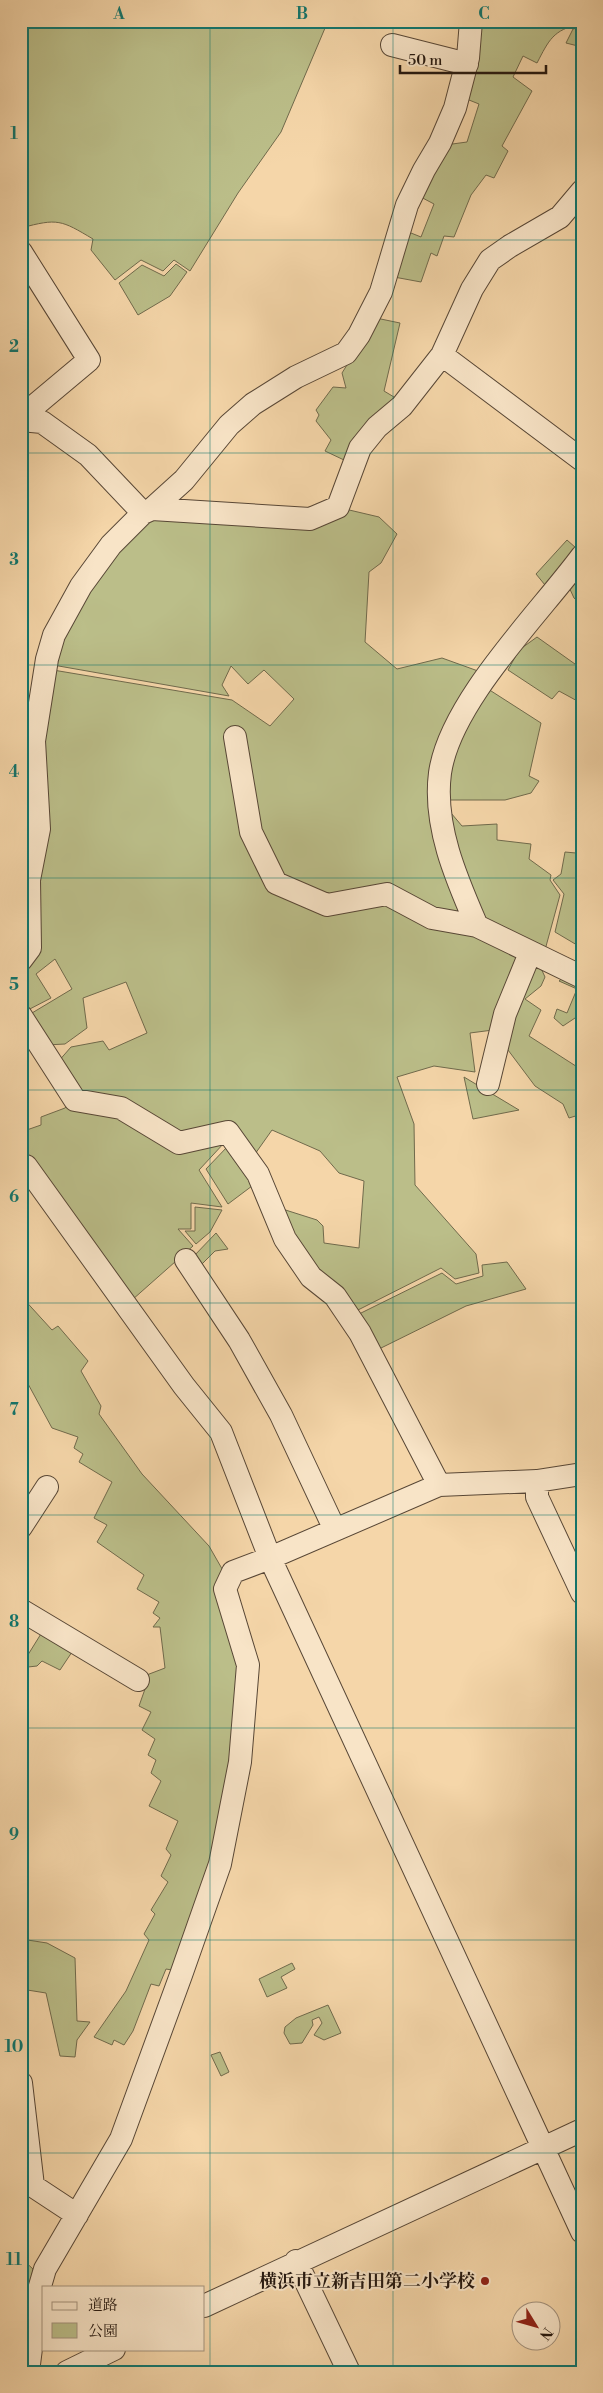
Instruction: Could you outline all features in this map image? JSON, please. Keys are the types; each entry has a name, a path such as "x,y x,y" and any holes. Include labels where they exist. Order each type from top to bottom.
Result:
{"street":[{"path":"21,960 30,948 29,880 39,829 34,741 47,659 54,635 66,609 111,545 184,480 229,425 253,404 296,377 346,353 359,335 382,292 407,205 424,170 440,144 456,108 467,64 471,21"},
{"path":"392,45 467,64"},
{"path":"21,418 42,422 88,455 148,511 310,518 338,507 360,448 377,427 402,406 442,355 472,289 490,260 560,217 582,191"},
{"path":"21,252 89,360 21,418"},
{"path":"442,355 582,460"},
{"path":"477,926 453,869 440,811 440,773 450,740 476,693 510,644 582,556"},
{"path":"234,737 251,832 276,883 327,905 387,894 432,918 477,926 582,978"},
{"path":"488,1084 505,1014 530,953"},
{"path":"21,1016 75,1100 122,1108 178,1143 228,1132 258,1174 285,1239 311,1277 335,1296 360,1333 439,1485"},
{"path":"23,1162 184,1386 221,1432 270,1558 582,2232"},
{"path":"186,1260 239,1340 281,1415 335,1530"},
{"path":"28,2372 38,2294 45,2269 121,2139 220,1864 240,1762 248,1665 225,1589 233,1572 439,1485 537,1481 582,1474"},
{"path":"537,1481 537,1497 582,1593"},
{"path":"21,1527 47,1487"},
{"path":"21,1610 138,1680"},
{"path":"21,2083 33,2186 77,2214"},
{"path":"205,2306 296,2261 582,2130"},
{"path":"296,2261 349,2372"},
{"path":"67,2372 112,2350"}],"green space":[{"path":"21,21 328,21 281,132 238,193 190,271 174,260 163,271 141,260 115,280 91,250 93,239 59,223 43,223 21,228"},
{"path":"476,21 582,21 580,24 564,29 553,37 537,63 523,56 513,77 532,91 502,146 508,151 494,178 486,175 471,195 454,237 444,236 437,256 431,253 421,282 394,277 406,231 421,237 434,204 417,195 445,145 467,142 479,104 464,98"},
{"path":"582,27 582,47 566,43 573,29"},
{"path":"176,264 187,272 170,296 138,315 119,283 142,265 164,276"},
{"path":"376,318 400,323 384,391 394,397 394,403 354,437 344,460 325,451 331,440 316,421 319,415 316,410 333,387 346,388 342,373"},
{"path":"345,509 379,517 397,534 381,563 369,572 365,642 397,669 442,658 478,671 434,810 480,931 539,964 545,977 541,986 525,999 541,1010 529,1036 582,1070 582,1114 569,1118 563,1104 535,1086 493,1030 470,1033 475,1072 434,1066 397,1077 414,1124 415,1185 476,1254 479,1273 455,1279 441,1268 356,1311 307,1262 276,1207 317,1220 323,1226 324,1243 359,1248 364,1181 339,1173 320,1151 272,1130 255,1154 225,1142 199,1170 222,1207 191,1203 191,1229 178,1229 193,1246 132,1300 21,1159 21,1132 41,1125 41,1117 65,1108 80,1091 57,1063 71,1047 103,1041 109,1050 147,1033 126,982 83,998 87,1028 65,1044 46,1045 27,1016 72,989 55,959 36,974 51,998 24,1012 21,1007 21,971 35,950 39,744 53,670 232,700 270,726 294,699 264,670 248,684 231,666 222,685 229,696 53,665 69,614 146,519"},
{"path":"567,540 576,548 545,585 536,574"},
{"path":"582,570 582,605 574,598 568,585"},
{"path":"537,637 582,669 581,703 559,691 552,699 508,670 519,650"},
{"path":"488,689 541,723 529,776 539,781 531,793 505,800 448,800 453,749"},
{"path":"451,813 462,826 497,824 497,840 531,844 529,859 551,875 550,880 560,895 545,950 482,923 459,869"},
{"path":"582,844 582,948 555,932 564,894 553,880 561,874 565,852 576,853"},
{"path":"564,977 582,987 582,1017 575,1018 563,1026 554,1018 557,1009 567,1013 577,989 559,981"},
{"path":"464,1077 519,1110 473,1119"},
{"path":"228,1146 256,1183 228,1204 206,1169"},
{"path":"195,1207 222,1210 210,1232 196,1244 185,1231 195,1231"},
{"path":"216,1233 228,1249 215,1251 202,1264 193,1257"},
{"path":"507,1262 526,1289 466,1306 377,1350 357,1315 442,1273 456,1284 483,1276 482,1265"},
{"path":"21,1296 52,1330 58,1326 88,1361 81,1371 101,1406 99,1414 142,1474 209,1546 225,1574 243,1665 213,1871 178,1971 166,1969 159,1986 151,1984 133,2031 124,2045 114,2040 112,2045 94,2037 126,1991 149,1940 144,1934 155,1914 151,1910 168,1882 161,1876 171,1855 166,1849 178,1821 149,1806 161,1781 151,1773 156,1760 148,1755 155,1739 142,1730 151,1712 139,1706 145,1689 144,1676 165,1668 160,1627 153,1627 160,1618 153,1613 159,1602 137,1589 144,1575 97,1542 107,1525 94,1518 112,1482 79,1462 83,1454 74,1448 78,1437 52,1428 27,1382 21,1384"},
{"path":"44,1629 74,1649 60,1670 42,1661 37,1666 28,1667 21,1681 21,1666"},
{"path":"21,1939 47,1943 75,1958 77,2021 90,2022 77,2040 75,2057 60,2056 46,1993 21,1989"},
{"path":"292,1963 295,1969 281,1977 287,1988 267,1997 259,1979"},
{"path":"328,2005 341,2033 324,2040 314,2035 322,2023 319,2017 312,2020 313,2025 302,2043 290,2044 284,2033 285,2027 296,2018"},
{"path":"220,2052 229,2072 221,2076 211,2055"},
{"path":"21,2258 33,2269 21,2343"}],"place":[{"name":"横浜市立新吉田第二小学校","path":"485,2281"}]}
